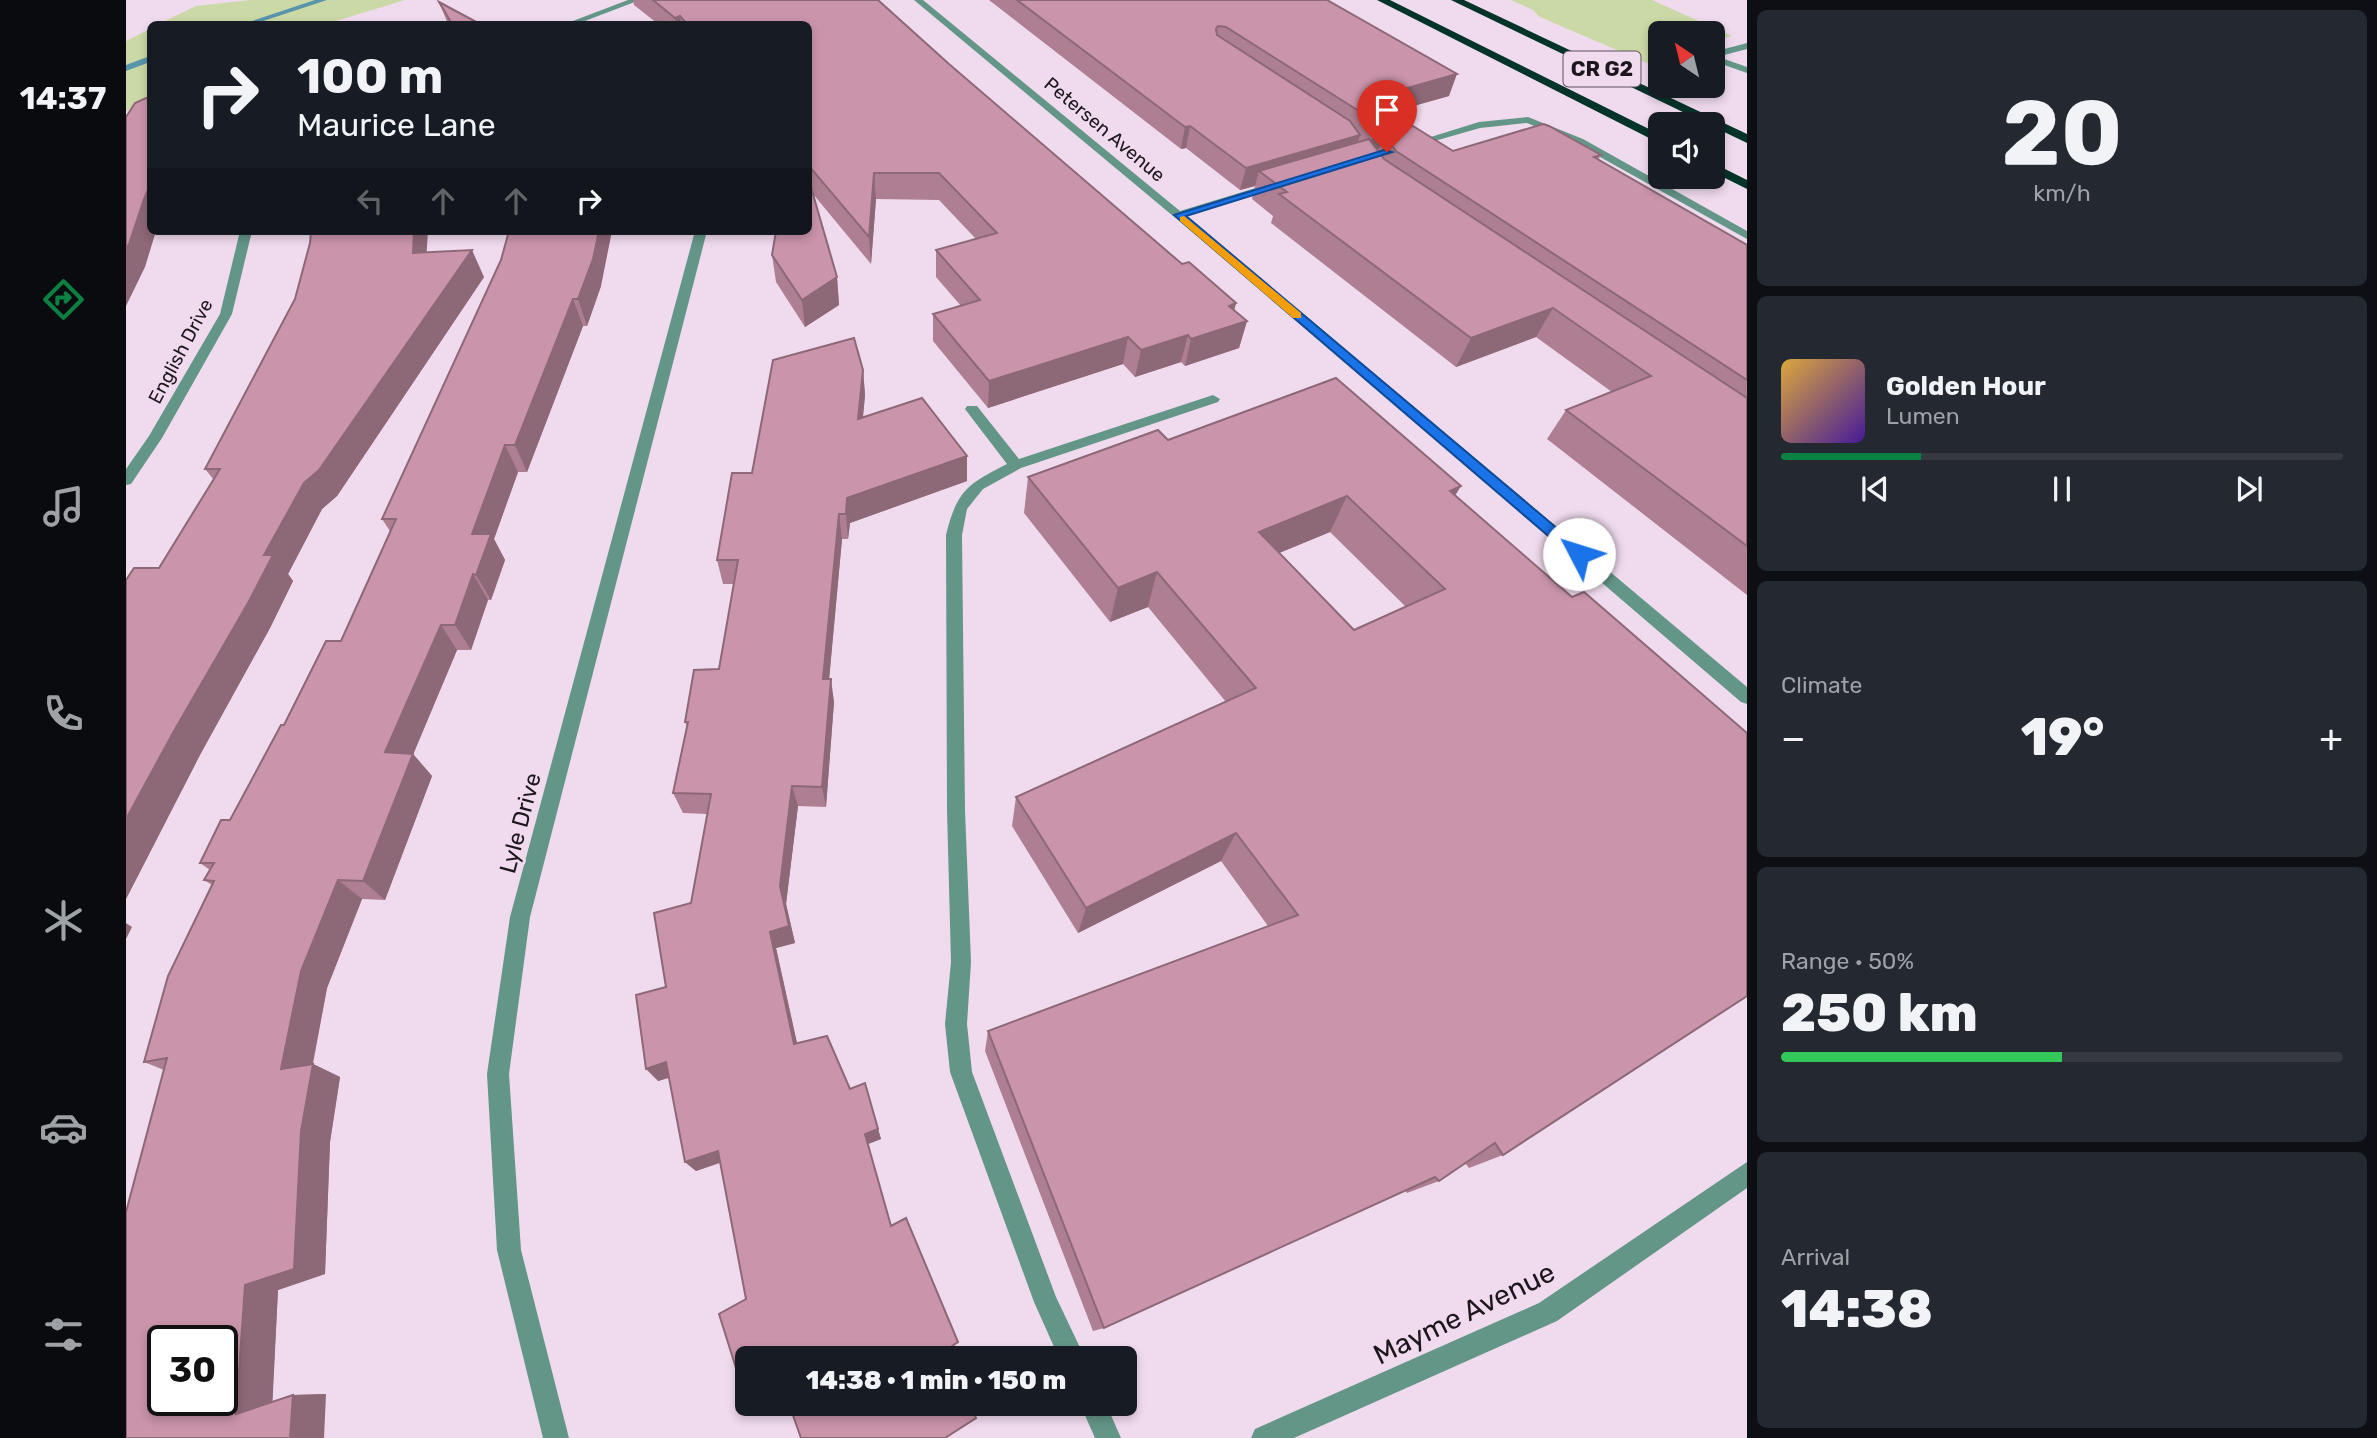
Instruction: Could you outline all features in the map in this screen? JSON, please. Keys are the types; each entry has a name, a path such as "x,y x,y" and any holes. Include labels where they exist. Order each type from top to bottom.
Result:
{"highway":[{"name":"CR G2","path":"1382,0 1648,133"},
{"name":"CR G2","path":"1456,0 1747,139"},
{"path":"1725,164 1747,169"},
{"path":"1725,173 1747,185"}],"street":[{"path":"578,21 636,0"},
{"name":"Petersen Avenue","path":"918,0 1179,215 1747,697"},
{"path":"1726,53 1747,46"},
{"path":"1726,62 1747,70"},
{"path":"1402,148 1479,125 1528,120 1578,141 1747,236"},
{"path":"1179,215 1288,181"},
{"name":"English Drive","path":"126,480 155,438 226,314 245,235"},
{"name":"Lyle Drive","path":"556,1438 509,1250 498,1074 520,917 700,235"},
{"path":"1066,1346 1046,1302 961,1072 956,1024 961,962 956,810 954,535 960,508 978,485 1016,465 1213,399"},
{"path":"972,409 1016,465"},
{"name":"Mayme Avenue","path":"1264,1438 1548,1311 1747,1174"},
{"path":"1098,1416 1108,1438"}],"green space":[{"path":"251,0 405,0 336,21 165,21 196,6"},
{"path":"1511,0 1652,0 1699,21 1648,21 1648,63 1540,17 1533,10"},
{"path":"147,30 147,99 126,111 126,41"}],"building":[{"path":"653,0 878,0 1182,264 1189,262 1236,303 1229,306 1247,321 1191,339 1188,335 1141,350 1128,337 989,381 933,314 980,300 936,250 997,233 939,173 874,173 869,237 812,170 812,21 684,21 680,16 675,18"},
{"path":"1017,0 1327,0 1457,74 1361,101 1397,124 1375,131 1362,113 1226,27 1218,26 1217,35 1350,121 1360,135 1246,168 1190,126 1185,127"},
{"path":"439,2 474,21 450,21"},
{"path":"147,98 147,192 126,250 126,117 135,103"},
{"path":"1543,124 1601,155 1594,157 1747,245 1747,380 1396,151 1384,134 1413,126 1453,151"},
{"path":"1369,139 1384,159 1747,398 1747,546 1566,410 1651,376 1553,308 1471,338 1279,194 1287,192 1259,171"},
{"path":"812,191 837,277 802,300 772,255 775,235 812,235"},
{"path":"311,235 414,235 413,253 472,250 319,470 304,483 264,555 273,555 248,603 126,819 126,580 134,568 159,568 220,469 205,469 295,299"},
{"path":"508,235 598,235 593,259 578,299 573,299 515,445 505,445 472,534 491,534 476,575 473,574 455,625 441,625 385,752 413,754 363,881 338,880 301,971 281,1069 313,1064 301,1131 294,1269 245,1285 238,1385 238,1325 147,1325 147,1416 238,1416 238,1413 293,1395 290,1438 126,1438 126,1212 167,1058 144,1062 168,976 214,881 204,880 214,863 200,863 221,820 230,820 281,725 284,725 326,641 341,641 396,519 382,519 501,260"},
{"path":"854,338 863,370 858,419 922,398 967,456 847,498 846,514 839,514 823,679 831,679 822,787 792,786 780,886 789,926 770,932 794,1044 827,1036 850,1089 865,1083 878,1129 865,1134 891,1226 906,1218 958,1342 952,1346 735,1346 735,1365 719,1314 746,1299 718,1151 685,1162 666,1062 646,1069 636,995 666,987 654,913 691,903 711,794 673,793 688,722 685,722 694,670 719,669 738,560 717,560 732,473 752,473 773,360"},
{"path":"1336,378 1461,486 1450,491 1572,597 1584,592 1747,733 1747,996 1503,1155 1495,1143 1439,1181 1435,1177 1104,1328 988,1031 1298,915 1236,833 1086,908 1016,797 1256,688 1157,572 1118,588 1028,477 1158,430 1168,440","holes":["1347,496 1445,589 1354,630 1259,532"]},
{"path":"793,1416 976,1418 945,1438 801,1438"}],"waterway":[{"path":"256,21 323,0"},
{"path":"126,68 147,60"}],"slow traffic":[{"path":"1184,219 1297,315"}],"route":[{"path":"1387,152 1179,215 1579,554"}]}
